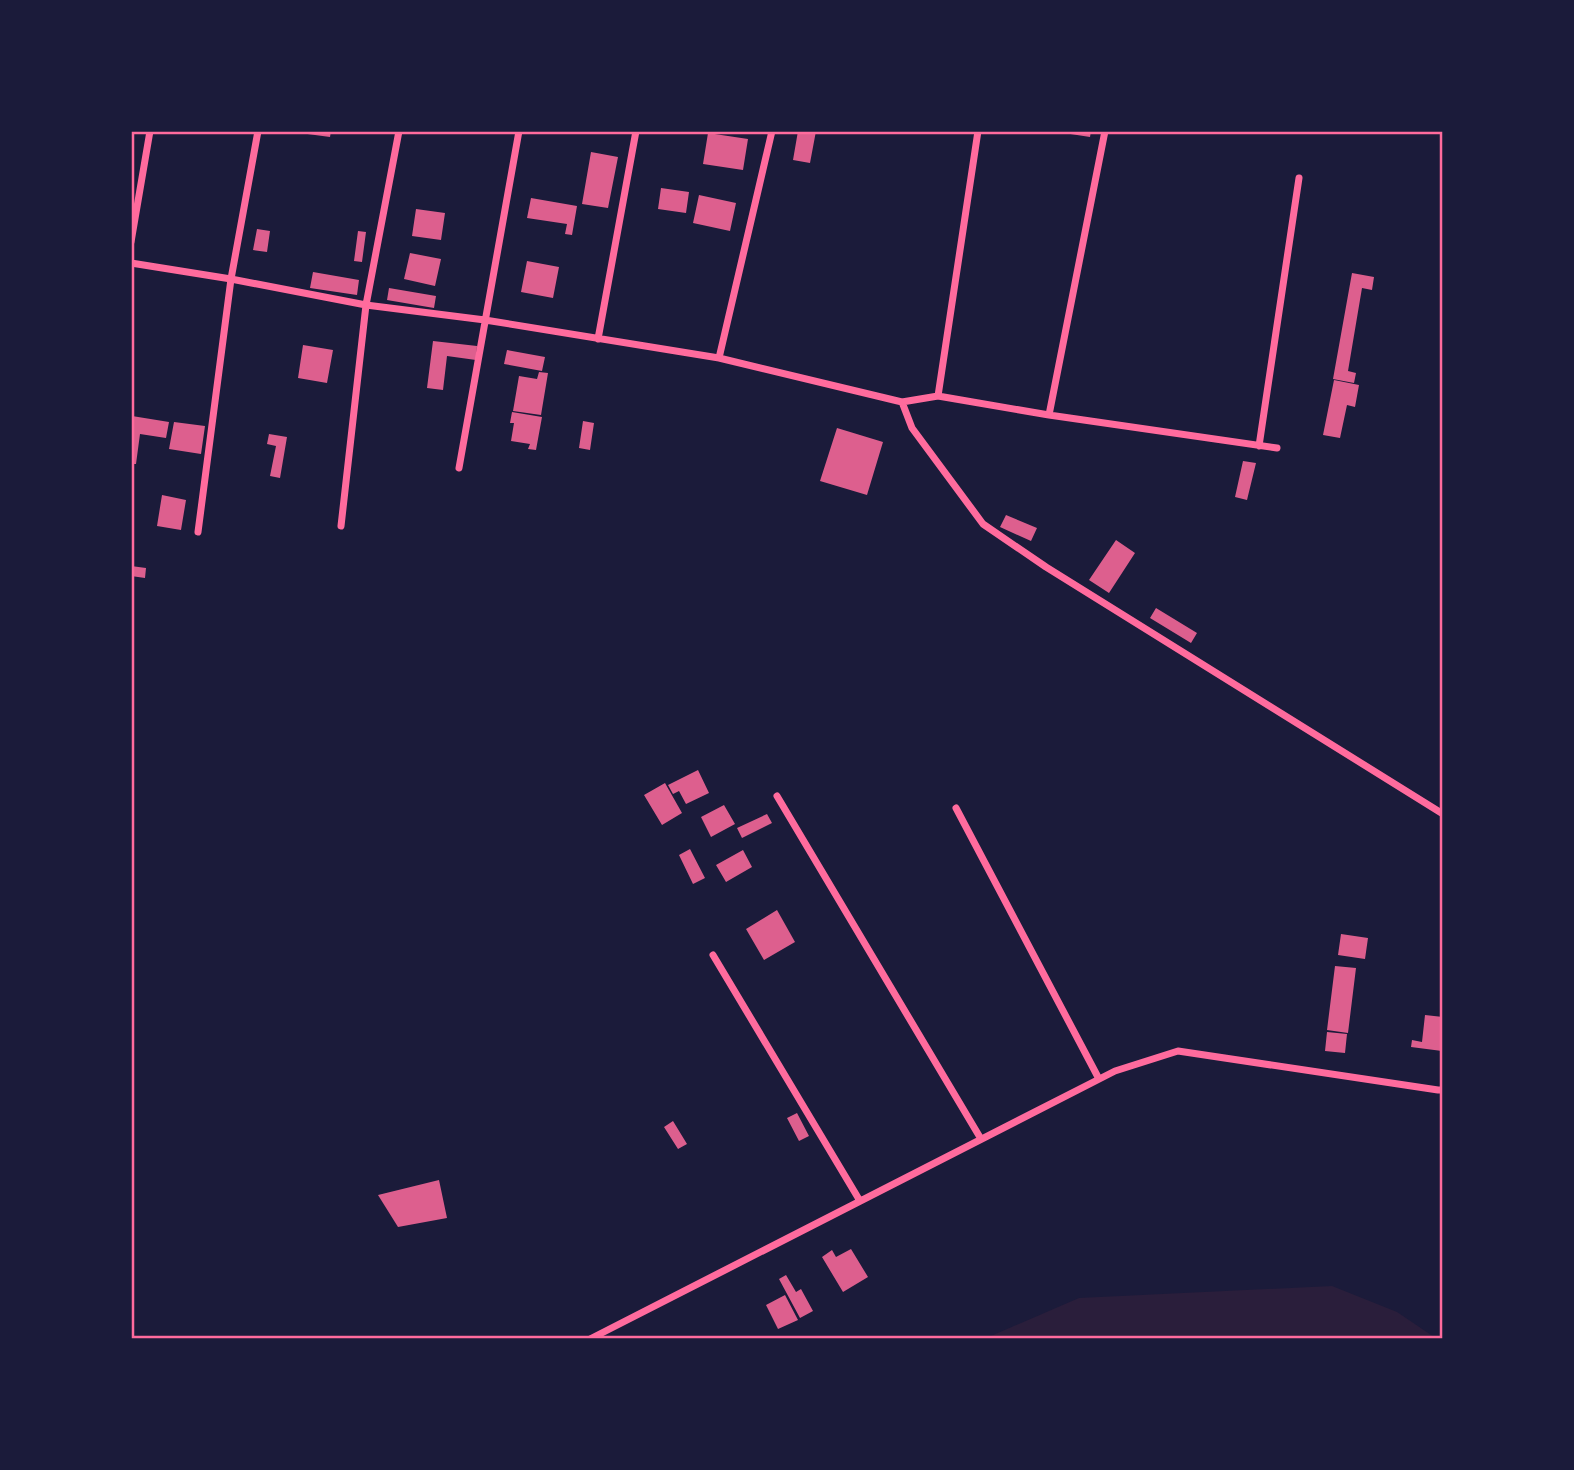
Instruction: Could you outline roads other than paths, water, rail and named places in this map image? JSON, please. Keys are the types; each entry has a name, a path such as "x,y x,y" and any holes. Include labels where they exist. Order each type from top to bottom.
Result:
{"street":[{"path":"131,242 150,131"},
{"path":"198,533 231,279 258,131"},
{"path":"341,526 366,305 398,131"},
{"path":"459,468 519,131"},
{"path":"598,339 636,131"},
{"path":"719,358 772,131"},
{"path":"938,396 978,131"},
{"path":"1049,415 1105,131"},
{"path":"1259,446 1298,178"},
{"path":"131,263 366,305 485,320 719,358 902,402 938,396 1277,448"},
{"path":"902,402 912,428 983,524 1045,567 1443,814"},
{"path":"777,796 981,1139"},
{"path":"956,808 1098,1079"},
{"path":"713,955 860,1201"},
{"path":"590,1339 1098,1079 1178,1051 1443,1090"}]}
